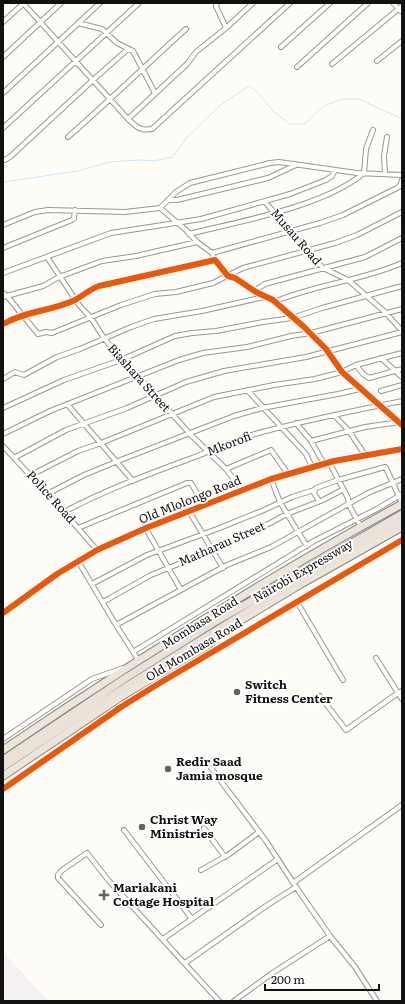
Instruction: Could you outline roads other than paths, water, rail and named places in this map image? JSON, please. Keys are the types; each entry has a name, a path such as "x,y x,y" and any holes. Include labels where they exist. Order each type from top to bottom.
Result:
{"highway":[{"name":"Mombasa Road","path":"3,750 136,662 273,578 402,504"},
{"name":"Nairobi Expressway","path":"3,760 105,691 213,623 402,514"},
{"name":"Nairobi Expressway","path":"3,767 91,708 237,617 402,521"},
{"path":"3,776 122,696 205,647 238,622 402,527"}],"street":[{"path":"3,22 23,3 128,119 137,128 145,130 152,129 290,3"},
{"path":"3,57 61,3"},
{"path":"3,93 100,3"},
{"path":"3,128 139,3"},
{"path":"217,3 216,6 226,28"},
{"path":"128,119 187,64 196,52 226,28 253,3"},
{"path":"281,47 330,3"},
{"path":"297,67 368,3"},
{"path":"332,64 401,9 393,3"},
{"path":"78,23 102,29 117,43 133,52 155,94"},
{"path":"68,137 111,100 142,69 186,29"},
{"path":"377,61 402,41"},
{"path":"3,159 5,160 11,156 128,49"},
{"path":"190,234 300,205 325,196 354,182 364,173 366,148 373,130"},
{"path":"385,174 384,156 387,137"},
{"path":"3,225 35,212 76,210 125,212 160,208 176,192 190,182 270,163 279,162 334,170 402,175"},
{"path":"168,200 177,200 268,178 297,165"},
{"name":"Musau Road","path":"3,273 111,232 201,219 265,202 326,180 332,176 334,170"},
{"path":"212,253 249,244 343,215 397,188 400,186 402,180"},
{"name":"Musau Road","path":"265,202 323,268 348,280 385,312 402,331"},
{"path":"160,208 197,242 212,253 215,260 228,276 235,278 274,302 311,334 328,351 342,372 401,423"},
{"path":"3,248 72,220 76,210"},
{"path":"4,296 39,334 45,332 52,333 121,305 155,294 195,288 212,283 243,268 335,243 357,235 402,212"},
{"path":"254,291 265,284 365,257 402,238"},
{"path":"4,296 42,286 60,277 102,261 136,256 197,242"},
{"name":"Biashara Street","path":"47,257 82,310 92,318 104,338 121,360 138,376 190,434 226,469 243,491"},
{"path":"3,324 23,315 41,311 75,299 92,288 215,260"},
{"path":"274,302 299,293 375,273 402,263"},
{"path":"3,408 64,380 121,360 175,336 216,331 292,318 322,308 402,286"},
{"path":"3,378 15,372 24,375 57,357 131,326 154,319 202,311 265,296"},
{"path":"3,434 50,411 179,360 203,353 247,347 291,336 311,334 385,312 402,309"},
{"path":"14,458 42,442 83,424 156,396 186,382 224,371 306,357 402,331"},
{"path":"30,475 78,451 214,397 274,385 315,379 342,372 356,365 402,353"},
{"path":"381,358 402,377"},
{"path":"356,365 363,374 369,378 402,369"},
{"path":"381,391 402,385"},
{"path":"48,494 117,462 234,416 262,408 360,389"},
{"path":"248,391 262,408 306,454 312,467"},
{"name":"Mkorofi","path":"64,512 133,481 209,452 238,439 296,423 402,401"},
{"path":"67,404 133,481"},
{"path":"334,415 348,431 365,455"},
{"path":"296,423 311,441 324,464"},
{"path":"311,441 348,431 401,423"},
{"name":"Police Road","path":"3,446 48,494 96,550"},
{"name":"Old Mlolongo Road","path":"3,613 96,550 189,511 271,479 329,462 402,449"},
{"path":"226,469 271,450 288,474"},
{"path":"329,462 361,527"},
{"name":"Matharau Street","path":"92,584 136,560 338,480 385,467 393,482"},
{"path":"271,479 286,514 307,546"},
{"path":"116,625 236,560 271,547 349,505 368,493 402,479"},
{"path":"393,482 400,495 402,504"},
{"path":"78,528 188,483 194,488 204,505"},
{"path":"314,490 319,501"},
{"name":"Matharau Street","path":"103,602 137,582 213,550 257,530 286,514 342,490"},
{"path":"133,652 314,541 400,495"},
{"path":"189,511 223,568"},
{"path":"146,529 181,590"},
{"name":"Old Mombasa Road","path":"3,789 140,696 402,540"},
{"path":"314,541 320,552"},
{"path":"78,561 133,652 136,662"},
{"path":"297,602 343,680"},
{"path":"376,658 400,692 402,699"},
{"name":"Old Mombasa Road","path":"3,739 92,679 136,662"},
{"path":"320,696 346,730 400,692"},
{"path":"212,768 259,832 330,936 354,967 377,1001"},
{"path":"293,883 402,805"},
{"path":"204,828 224,857"},
{"path":"124,830 192,919"},
{"path":"201,870 224,857 259,832"},
{"path":"101,925 58,878 61,871 86,854 219,1001"},
{"path":"163,939 278,859"},
{"path":"185,963 266,906 296,887"},
{"path":"234,1001 265,978 330,936"}],"waterway":[{"path":"3,182 78,171 109,162 141,160 153,161 173,157 186,138 223,103 249,86 257,92 274,112 290,124 304,124 324,106 342,99 359,99 402,119"}],"place":[{"name":"Switch Fitness Center","path":"237,692"},
{"name":"Redir Saad Jamia mosque","path":"168,769"},
{"name":"Christ Way Ministries","path":"142,827"},
{"name":"Mariakani Cottage Hospital","path":"104,895"}]}
